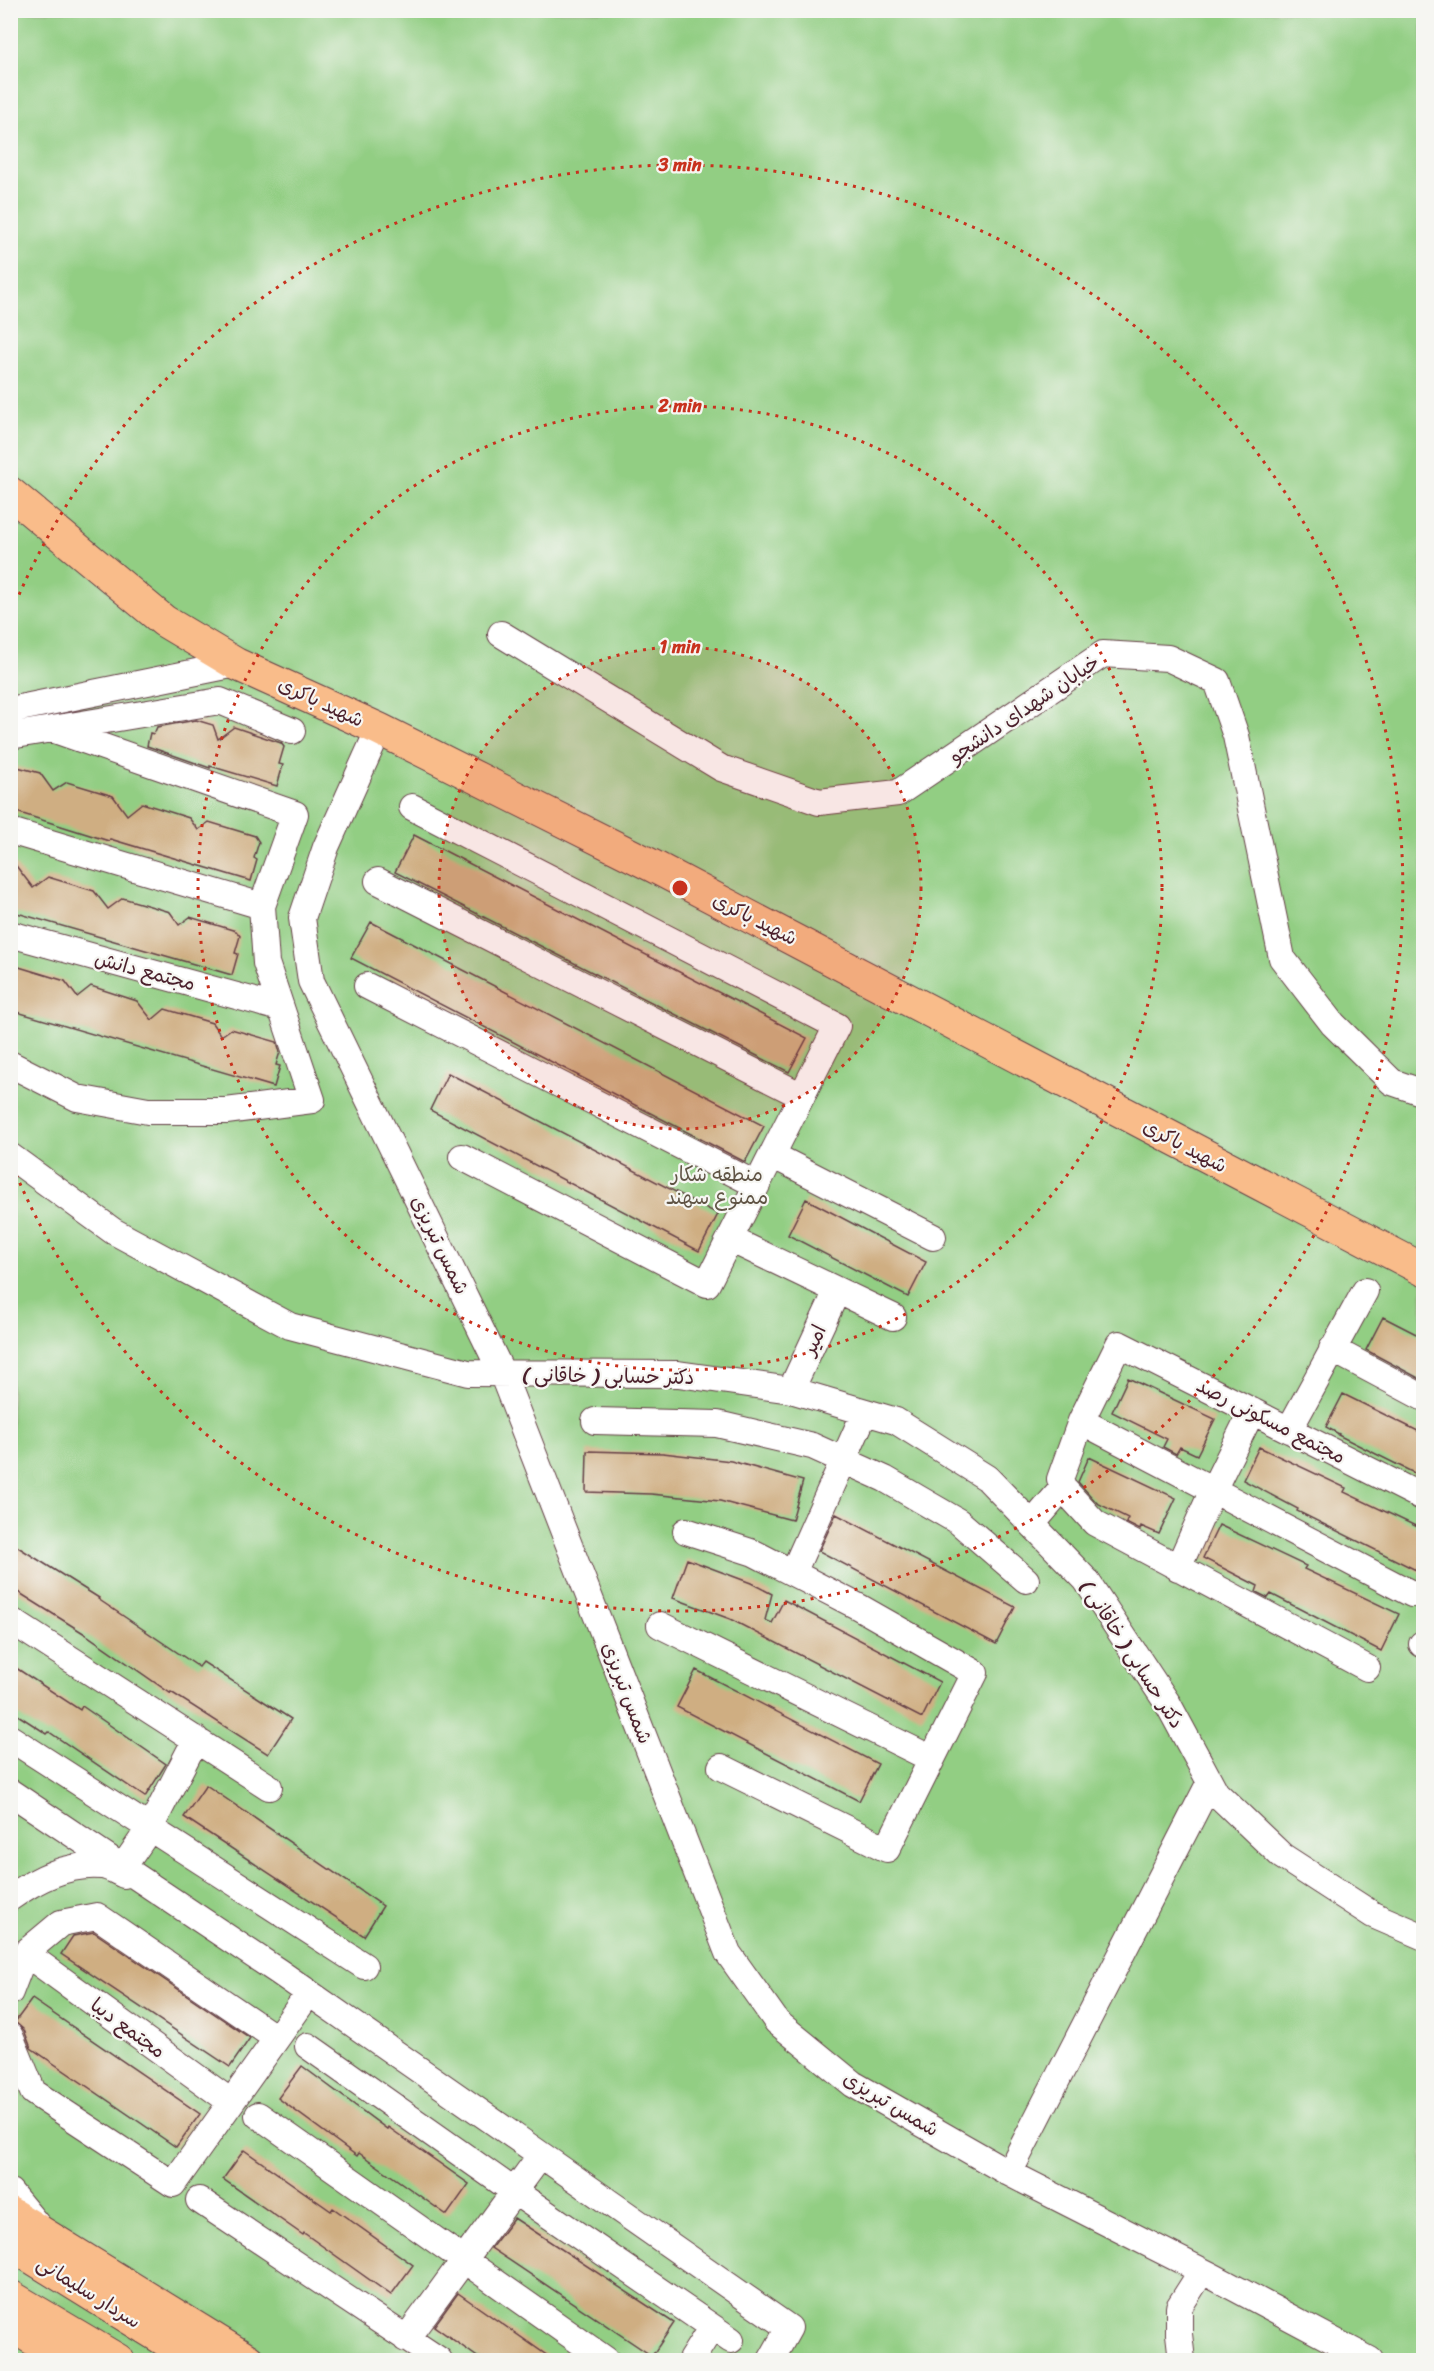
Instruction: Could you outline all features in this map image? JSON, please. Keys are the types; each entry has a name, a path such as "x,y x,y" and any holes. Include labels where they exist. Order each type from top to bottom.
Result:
{"main road":[{"name":"شهید باکری","path":"10,493 164,621 236,664 379,729 808,946 1424,1270"},
{"path":"10,2213 248,2361"},
{"name":"سردار سلیمانی","path":"10,2244 199,2359"},
{"path":"127,2284 199,2359"},
{"path":"10,2296 118,2361"},
{"path":"10,2325 68,2360"}],"street":[{"name":"خیابان شهدای دانشجو","path":"501,634 721,768 819,802 898,793 1103,654 1168,657 1217,681 1236,736 1282,958 1333,1024 1392,1082 1424,1093"},
{"path":"32,733 22,708 236,664"},
{"path":"32,733 220,701 292,731"},
{"name":"شمس تبریزی","path":"379,729 326,847 302,918 311,981 502,1374 728,1953 777,2022 853,2084 1008,2173 1202,2271 1370,2361"},
{"path":"10,1064 77,1098 148,1111 226,1111 312,1100 267,963 261,906 295,814 32,733"},
{"path":"412,807 837,1026 707,1284 462,1157"},
{"path":"10,831 261,906"},
{"path":"378,881 802,1096"},
{"name":"مجتمع دانش","path":"10,934 280,1008"},
{"path":"367,986 757,1185"},
{"path":"772,1155 933,1237"},
{"name":"دکتر حسابی ( خاقانی )","path":"10,1156 113,1231 290,1326 468,1373 678,1374 791,1390 896,1421 987,1478 1086,1580 1168,1704 1216,1793 1281,1856 1373,1915 1424,1937"},
{"path":"730,1239 893,1317"},
{"name":"امیر","path":"791,1390 837,1291"},
{"path":"1289,1430 1365,1291"},
{"name":"مجتمع مسکونی رصد","path":"1081,1422 1119,1344 1424,1498"},
{"path":"1332,1349 1424,1398"},
{"path":"793,1573 865,1412"},
{"path":"1178,1568 1213,1490 1252,1412"},
{"path":"595,1421 717,1424 812,1446 885,1479 959,1522 1026,1580"},
{"path":"1367,1668 1095,1523 1063,1488 1060,1479 1081,1422 1412,1594"},
{"path":"1032,1524 1063,1488"},
{"path":"686,1531 754,1553 860,1606 975,1673 887,1849 721,1767"},
{"path":"10,1620 269,1787"},
{"path":"660,1625 932,1759"},
{"path":"10,1738 364,1966"},
{"path":"123,1867 150,1828 196,1739"},
{"path":"1008,2173 1210,1782"},
{"path":"10,1792 309,1993 789,2328 771,2360"},
{"path":"10,1898 31,1883 69,1868 103,1866 154,1888"},
{"path":"10,1992 25,1953 61,1923 98,1916 276,2038"},
{"name":"مجتمع دیبا","path":"25,1953 231,2102"},
{"path":"10,2036 33,2092 173,2184 309,1993"},
{"path":"308,2046 514,2192 722,2334 691,2361"},
{"path":"258,2115 606,2361"},
{"path":"406,2339 542,2155"},
{"path":"10,2192 46,2235"},
{"path":"200,2200 439,2361"},
{"path":"1182,2361 1179,2307 1202,2271"}],"green space":[{"name":"منطقه شکار ممنوع سهند","path":"11,11 1423,11 1423,2360 11,2360"}],"building":[{"path":"196,720 213,725 218,739 234,727 281,743 284,747 279,764 283,765 277,786 210,766 210,768 147,746 150,733 154,734 157,727"},
{"path":"10,765 40,773 53,791 67,782 113,796 127,815 142,803 189,818 198,830 209,822 255,836 259,842 251,881 10,810"},
{"path":"414,835 807,1038 789,1072 395,872"},
{"path":"10,858 33,888 48,877 94,891 108,909 123,898 170,912 179,925 190,917 236,931 240,936 232,975 10,911"},
{"path":"371,922 764,1126 745,1162 351,958"},
{"path":"19,967 65,981 77,997 91,986 137,1001 152,1020 165,1009 212,1023 221,1036 231,1029 277,1042 280,1052 276,1065 280,1066 274,1087 10,1010 10,978 13,971"},
{"path":"448,1073 718,1214 699,1251 430,1110"},
{"path":"806,1199 926,1262 908,1297 788,1235"},
{"path":"1383,1317 1424,1338 1424,1381 1366,1350"},
{"path":"1128,1378 1215,1419 1197,1455 1180,1447 1176,1454 1163,1447 1167,1439 1112,1412"},
{"path":"1343,1394 1424,1434 1424,1478 1326,1427"},
{"path":"1259,1447 1346,1488 1344,1492 1424,1530 1424,1574 1297,1511 1298,1509 1243,1480"},
{"path":"587,1451 663,1453 731,1461 803,1481 792,1520 720,1501 651,1494 586,1492"},
{"path":"1089,1457 1176,1498 1159,1534 1141,1526 1140,1530 1126,1523 1128,1518 1097,1503 1078,1482"},
{"path":"836,1514 1015,1607 996,1644 819,1551"},
{"path":"1219,1525 1306,1566 1304,1569 1399,1614 1381,1651 1271,1594 1268,1598 1256,1592 1258,1586 1203,1558"},
{"path":"10,1542 99,1598 199,1667 203,1662 291,1719 268,1754 170,1693 85,1634 10,1587"},
{"path":"687,1559 751,1583 772,1594 765,1620 772,1623 784,1600 940,1682 922,1718 730,1619 673,1598"},
{"path":"10,1664 80,1710 82,1706 166,1764 145,1797 49,1732 47,1734 10,1710"},
{"path":"696,1670 878,1764 859,1801 677,1707"},
{"path":"206,1785 383,1906 364,1936 184,1817"},
{"path":"94,1932 250,2038 230,2067 61,1954 73,1936"},
{"path":"32,1999 200,2114 176,2147 31,2048 24,2030 15,2022"},
{"path":"302,2066 387,2129 388,2127 469,2184 447,2215 359,2153 357,2156 278,2098"},
{"path":"244,2150 331,2211 333,2208 413,2265 391,2295 223,2179"},
{"path":"514,2218 674,2323 652,2356 491,2248"},
{"path":"458,2293 555,2361 483,2361 434,2326"}]}
